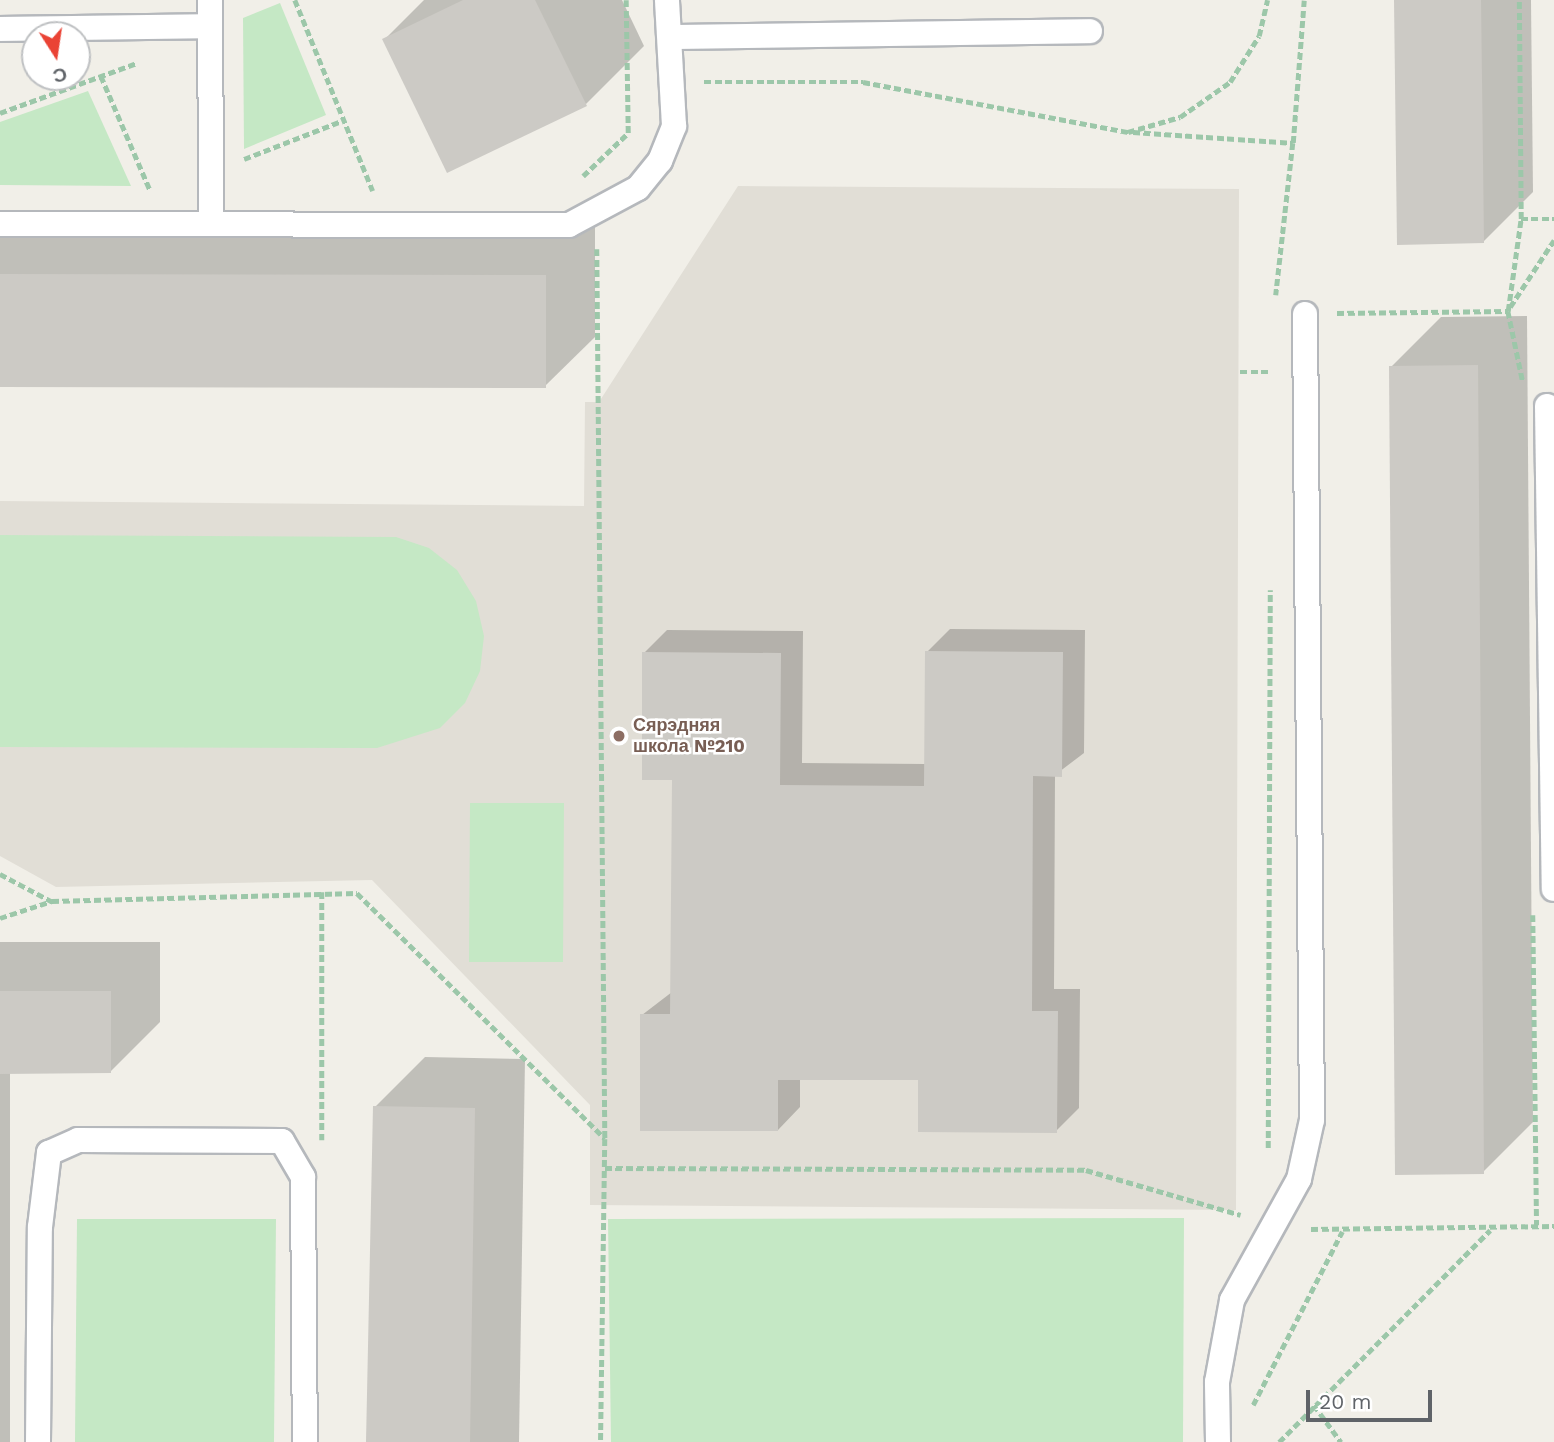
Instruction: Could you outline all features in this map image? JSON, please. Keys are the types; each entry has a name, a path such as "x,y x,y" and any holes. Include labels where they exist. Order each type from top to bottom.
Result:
{"lane":[{"path":"210,0 211,222"},
{"path":"0,224 211,222 569,225 600,214 638,188 669,138 670,37 667,0"},
{"path":"0,29 210,26"},
{"path":"670,37 1090,31"},
{"path":"1218,1442 1217,1382 1232,1300 1277,1226 1299,1179 1311,1120 1305,314"},
{"path":"1547,406 1554,889"},
{"path":"38,1442 40,1227 49,1153 78,1140 146,1140 282,1141 303,1177 306,1442"}],"path":[{"path":"295,0 376,198 364,198"},
{"path":"578,181 628,133 626,0"},
{"path":"1128,132 1180,117 1230,82 1259,36 1267,0"},
{"path":"1304,0 1293,143 1273,315 1508,311"},
{"path":"1519,0 1521,219 1508,311 1524,386"},
{"path":"0,113 149,58"},
{"path":"101,76 153,197 139,197"},
{"path":"699,82 863,82 1128,132 1293,143"},
{"path":"235,149 235,162 344,120"},
{"path":"1521,219 1554,219"},
{"path":"601,1442 605,1139 597,247 606,237"},
{"path":"1508,311 1554,240"},
{"path":"1271,386 1272,360"},
{"path":"1240,372 1271,372"},
{"path":"1266,1163 1271,1122 1270,575"},
{"path":"0,874 52,901"},
{"path":"0,918 52,901 357,892 605,1139"},
{"path":"1533,908 1537,1225"},
{"path":"605,1168 1086,1170 1277,1226 1342,1231 1490,1230 1554,1226"},
{"path":"1279,1442 1490,1230"},
{"path":"1251,1420 1251,1409 1342,1231"},
{"path":"1314,1405 1341,1442"}],"shaded area":[{"name":"Сярэдняя школа №210","path":"738,186 1239,189 1236,1210 590,1205 590,1105 372,880 56,887 0,856 0,501 584,506 585,402 599,402"}],"green space":[{"path":"280,3 326,115 244,149 243,18"},
{"path":"88,91 131,186 0,185 0,122"},
{"path":"0,535 396,537 429,548 457,570 476,601 484,636 480,671 465,703 440,728 377,748 0,747"},
{"path":"470,803 564,803 563,962 469,962"},
{"path":"1184,1218 1183,1442 611,1442 608,1219"},
{"path":"77,1219 276,1219 274,1442 75,1442"}],"building":[{"path":"463,0 535,0 587,106 447,173 382,39"},
{"path":"1394,0 1481,0 1484,243 1397,245"},
{"path":"0,274 546,275 546,388 0,387"},
{"path":"1478,365 1484,1174 1395,1175 1389,366"},
{"path":"925,651 1063,652 1062,777 1033,776 1032,1011 1058,1011 1057,1133 918,1132 918,1080 778,1080 778,1131 640,1131 640,1014 670,1014 672,780 642,780 642,652 781,653 780,785 924,786"},
{"path":"0,991 111,991 111,1073 0,1074"},
{"path":"373,1106 475,1108 470,1442 366,1442"}],"place":[{"name":"Сярэдняя школа №210","path":"619,736"}]}
